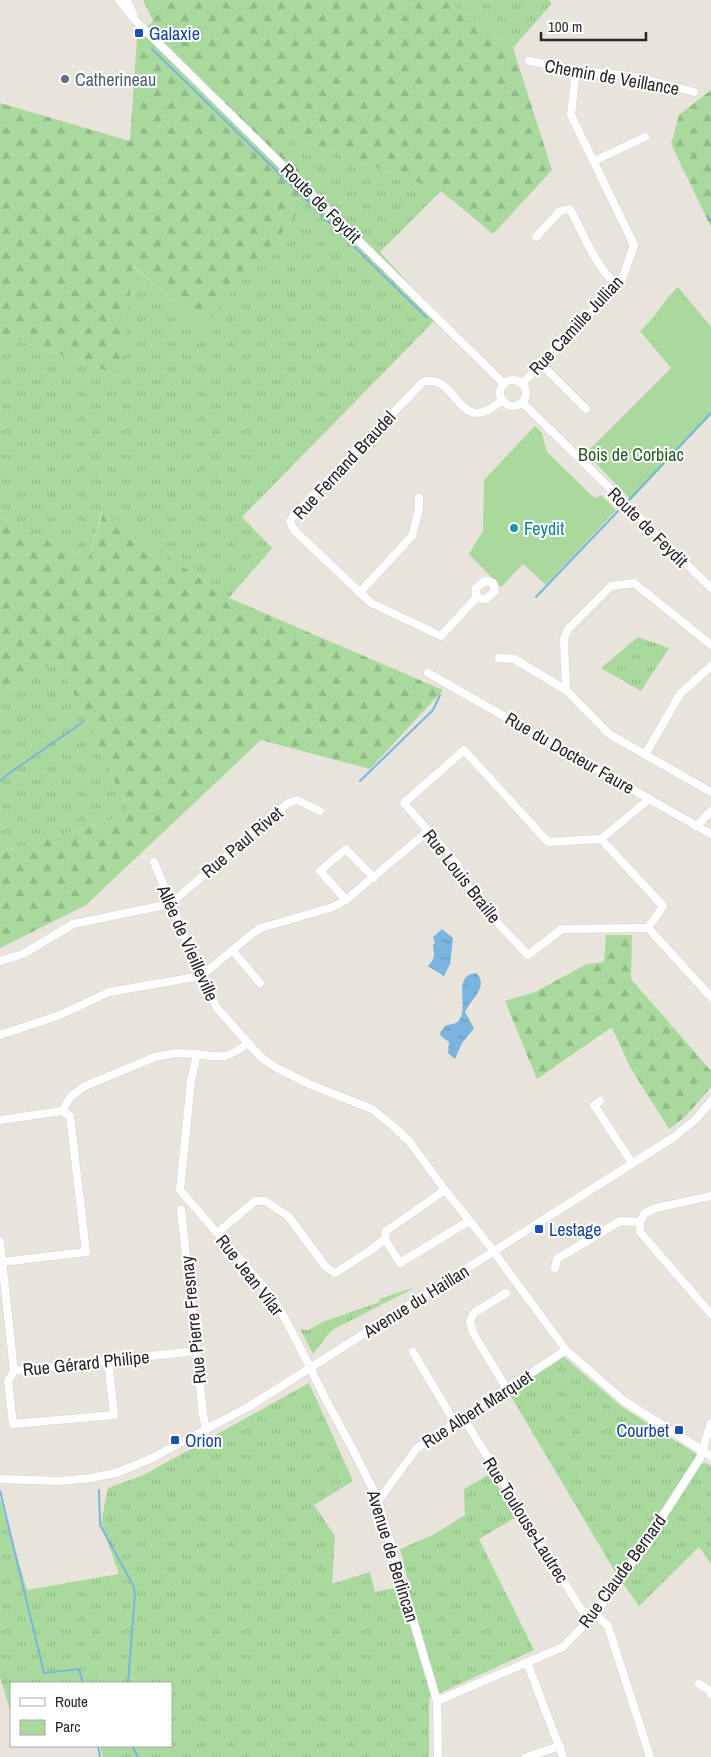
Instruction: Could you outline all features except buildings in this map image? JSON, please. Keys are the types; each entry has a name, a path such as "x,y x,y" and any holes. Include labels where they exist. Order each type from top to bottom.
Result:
{"street":[{"name":"Route de Feydit","path":"119,0 138,22 504,384"},
{"name":"Route de Feydit","path":"127,0 138,22"},
{"name":"Chemin de Veillance","path":"529,61 576,70 636,77 694,92"},
{"name":"Rue Camille Jullian","path":"522,384 623,277 634,245 571,115 576,70"},
{"path":"594,161 645,137"},
{"path":"536,237 560,211 570,209 594,256 616,285"},
{"path":"541,364 586,409"},
{"name":"Rue Fernand Braudel","path":"476,598 441,636 371,602 294,530 290,521 294,514 423,382 431,379 440,382 466,409 474,413 483,413 502,400"},
{"path":"513,380 522,384 526,392 522,402 510,405 502,400 500,391 504,384 513,380"},
{"name":"Route de Feydit","path":"522,402 711,588"},
{"path":"360,592 412,536 419,509 419,498"},
{"path":"566,690 564,639 568,629 611,586 634,583 711,645"},
{"path":"499,658 514,659 566,690 610,734 711,792"},
{"path":"645,755 680,694 711,666"},
{"name":"Rue du Docteur Faure","path":"428,673 711,834"},
{"name":"Rue Louis Braille","path":"601,839 548,842 464,750 404,803 457,864 474,898 528,955 562,929 648,928"},
{"path":"649,799 601,839 663,906 648,928 711,997"},
{"name":"Rue Paul Rivet","path":"170,904 288,803 297,800 320,811"},
{"path":"697,826 711,811"},
{"path":"0,1034 60,1015 109,992 201,976 233,951 252,933 261,928 333,907 346,900 428,831"},
{"path":"346,900 320,871 346,849 374,878"},
{"name":"Allée de Vieilleville","path":"154,862 201,976 217,1008 262,1058 275,1068 311,1085 372,1109 409,1141 494,1251 566,1350 624,1401 711,1456"},
{"path":"0,961 24,954 73,924 170,904"},
{"path":"233,951 260,983"},
{"path":"62,1111 71,1096 85,1086 154,1057 176,1053 222,1057 233,1055 248,1043"},
{"name":"Rue Jean Vilar","path":"197,1054 191,1082 180,1190 268,1293 283,1316 310,1367"},
{"name":"Avenue du Haillan","path":"0,1480 60,1481 105,1476 138,1465 206,1430 243,1409 682,1132 711,1101"},
{"path":"600,1102 594,1106 632,1164"},
{"path":"0,1120 62,1111 70,1116 86,1252 2,1262"},
{"path":"445,1190 386,1231 385,1239 400,1263 469,1221"},
{"path":"711,1196 656,1208 645,1213 640,1222 640,1232 711,1314"},
{"path":"217,1233 255,1201 265,1201 288,1216 326,1267 335,1273 372,1250 385,1239"},
{"name":"Rue Pierre Fresnay","path":"181,1210 206,1430"},
{"path":"555,1268 557,1259 620,1221 640,1222"},
{"name":"Rue Gérard Philipe","path":"0,1242 14,1371 196,1351"},
{"path":"506,1293 474,1313 470,1321 474,1333 507,1389"},
{"name":"Rue Albert Marquet","path":"378,1501 417,1448 566,1350"},
{"path":"413,1352 455,1423"},
{"path":"14,1371 8,1381 13,1424 114,1415 108,1361"},
{"name":"Avenue de Berlincan","path":"310,1367 378,1501 437,1701 438,1757"},
{"name":"Rue Toulouse-Lautrec","path":"463,1417 582,1611 596,1614"},
{"name":"Rue Claude Bernard","path":"437,1701 563,1647 596,1614 643,1547 700,1458 711,1423"},
{"path":"596,1614 608,1626 650,1757"},
{"path":"527,1662 563,1757"},
{"path":"698,1684 709,1690 711,1694"},
{"path":"526,1757 560,1746"}],"green space":[{"path":"143,0 446,0 513,48 552,170 493,234 441,191 286,135 315,193 204,325 133,266 121,376 0,334 0,103 130,141 137,37 153,21"},
{"path":"446,0 548,0 552,3 513,48"},
{"path":"711,90 711,227 671,144 679,115"},
{"path":"286,135 441,191 380,252 439,316 242,517 272,548 229,598 102,512 88,559 0,518 0,334 120,376 132,266 204,325"},
{"name":"Bois de Corbiac","path":"678,287 711,327 711,415 631,500 586,453 671,368 640,331"},
{"path":"535,426 542,433 547,452 593,497 596,498 601,495 616,510 546,585 523,564 501,587 469,554 483,531 484,480"},
{"path":"103,512 229,598 443,690 370,769 261,740 86,905 0,948 0,853 130,814 58,660 0,696 0,518 88,559"},
{"path":"638,637 669,648 641,691 601,668"},
{"path":"58,660 130,814 0,853 0,696"},
{"path":"606,935 632,935 631,979 711,1071 711,1087 685,1117 669,1129 630,1067 612,1027 537,1079 505,1001 535,992 587,964 604,962"},
{"path":"416,1287 334,1329 313,1354 300,1329 308,1330 325,1321 380,1302 379,1299"},
{"path":"563,1356 622,1407 698,1455 617,1575 509,1393"},
{"path":"309,1383 353,1481 314,1505 335,1536 332,1584 370,1572 375,1592 409,1585 400,1549 433,1535 465,1515 464,1489 490,1474 518,1516 479,1539 534,1650 429,1698 429,1757 103,1757 100,1747 172,1747 172,1682 10,1682 10,1710 0,1677 0,1499 27,1590 119,1574 101,1523 108,1488 144,1475"},
{"path":"706,1463 711,1466 711,1564 699,1547 639,1606 622,1582 652,1545 669,1511 701,1464"}],"water":[{"path":"442,929 453,938 450,964 444,976 428,966 434,956 433,944 435,943 433,937"},
{"path":"476,973 480,978 480,988 465,1012 474,1028 462,1043 455,1059 448,1053 449,1042 440,1033 445,1026 456,1023 461,1018 464,980"}],"waterway":[{"path":"152,49 426,317"},
{"path":"628,501 711,413"},
{"path":"536,597 618,511"},
{"path":"360,781 433,710 440,695"},
{"path":"0,781 83,722"},
{"path":"99,1490 100,1525 133,1585 135,1593 128,1682"},
{"path":"0,1491 44,1673 79,1669 83,1682"},
{"path":"98,1747 100,1757"},
{"path":"133,1747 138,1757"}],"place":[{"name":"Galaxie","path":"139,33"},
{"name":"Catherineau","path":"65,79"},
{"name":"Feydit","path":"514,528"},
{"name":"Lestage","path":"539,1229"},
{"name":"Courbet","path":"679,1430"},
{"name":"Orion","path":"175,1440"}]}
